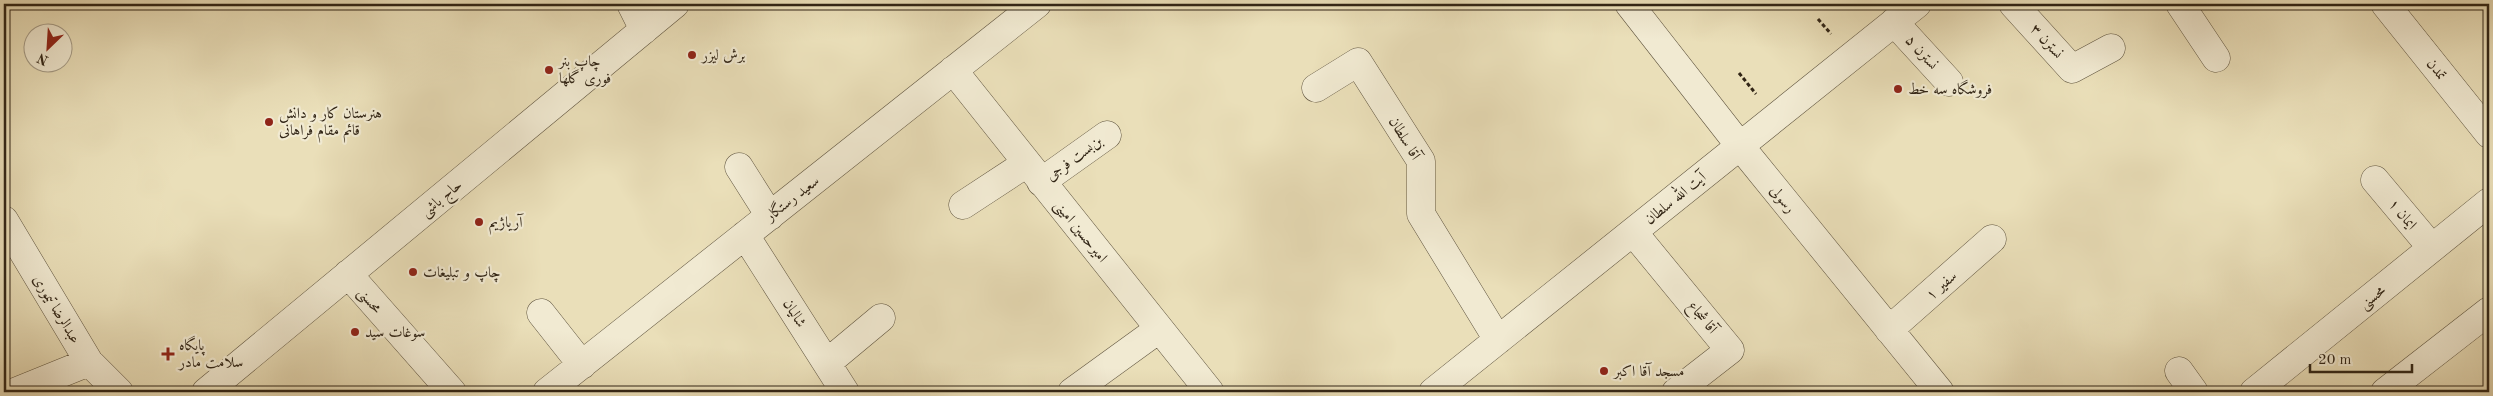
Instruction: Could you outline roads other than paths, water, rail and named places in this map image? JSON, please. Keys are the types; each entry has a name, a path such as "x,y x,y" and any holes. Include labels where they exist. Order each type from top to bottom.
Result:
{"street":[{"path":"631,4 644,30"},
{"name":"حاج باشی","path":"206,392 675,4"},
{"name":"سعید رستگار","path":"547,392 1037,4"},
{"name":"رسولی","path":"1629,4 1740,146 1940,392"},
{"name":"آیت الله سلطان","path":"1433,392 1917,4"},
{"name":"نسترن ۳","path":"2013,4 2072,69 2110,48"},
{"path":"2180,4 2216,58"},
{"name":"تمدن","path":"2386,4 2489,134"},
{"name":"نسترن ۵","path":"1894,22 1949,82"},
{"name":"آقا سلطان","path":"1316,88 1358,62 1422,161 1421,214 1498,340"},
{"name":"امیرحسین امینی","path":"953,70 1210,392"},
{"name":"بن‌بست فرجی","path":"963,205 1107,135"},
{"path":"739,167 770,216"},
{"name":"ایمان ۱","path":"2375,180 2432,248"},
{"name":"محسنی","path":"2254,392 2489,202"},
{"name":"عبدالرضا تیموری","path":"4,220 89,362 119,392"},
{"name":"آقا شجاع","path":"1633,232 1730,350 1676,392"},
{"name":"شالیان","path":"746,235 845,392"},
{"name":"سفیر ۱","path":"1889,330 1992,239"},
{"name":"محسنی","path":"348,274 452,392"},
{"path":"2385,392 2489,310"},
{"path":"541,313 582,365"},
{"path":"827,364 881,318"},
{"path":"1072,392 1159,329"},
{"path":"15,392 89,362"}],"place":[{"name":"برش لیزر","path":"692,55"},
{"name":"چاپ بنر فوری گلها","path":"549,70"},
{"name":"فروشگاه سه خط","path":"1898,89"},
{"name":"هنرستان کار و دانش قائم مقام فراهانی","path":"269,122"},
{"name":"آریاژیم","path":"479,222"},
{"name":"چاپ و تبلیغات","path":"413,272"},
{"name":"سوغات سید","path":"355,332"},
{"name":"پایگاه سلامت مادر","path":"168,354"},
{"name":"مسجد آقا اکبر","path":"1604,371"}]}
